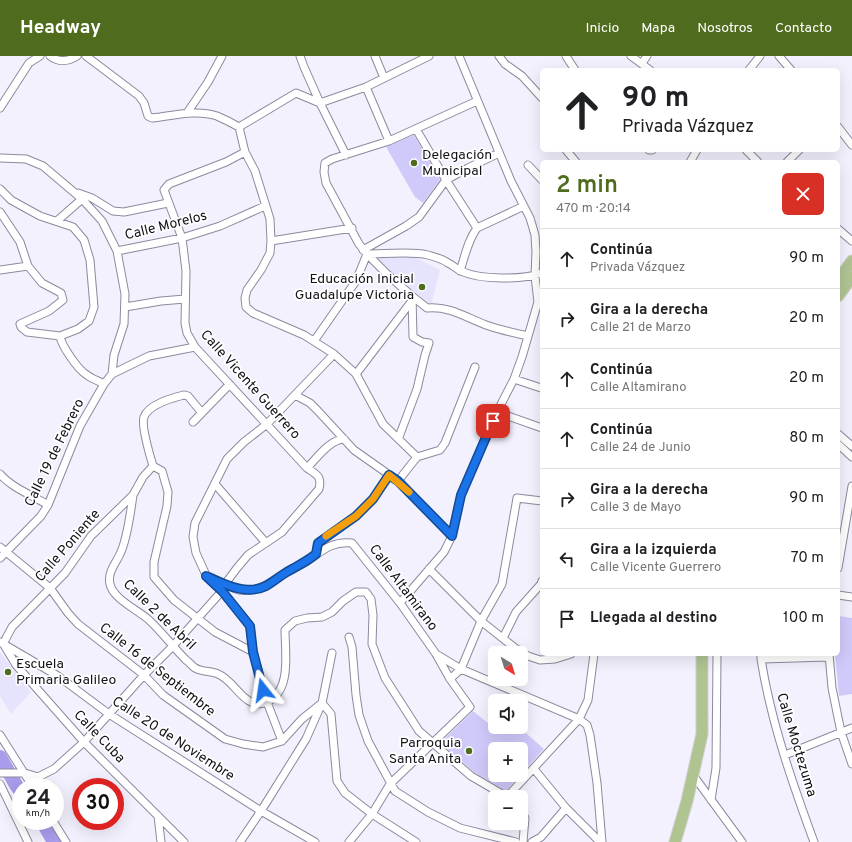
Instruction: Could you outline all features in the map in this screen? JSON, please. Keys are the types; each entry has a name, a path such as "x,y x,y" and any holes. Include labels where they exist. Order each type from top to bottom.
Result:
{"main road":[{"path":"840,277 852,261"},
{"path":"840,293 852,277"},
{"path":"675,842 693,775 702,734 702,656"}],"street":[{"path":"0,108 29,63 40,56"},
{"path":"50,56 61,61 71,60 77,56"},
{"path":"86,56 135,93 144,103 148,116 152,118 187,112 208,114 217,116 239,127 245,152 255,171 270,219 271,241 270,253 261,270 247,290 244,298 246,307 253,313 304,335 334,354 356,374 383,424 418,457"},
{"path":"187,112 208,82 222,56"},
{"path":"300,56 320,103 346,155"},
{"path":"375,56 384,78"},
{"path":"239,127 296,93 320,103 366,87 429,56"},
{"path":"400,603 444,552 452,536 461,495 497,412 514,379 538,302 535,276 535,235 530,218 511,181 459,56"},
{"path":"499,56 505,64 522,76 540,96"},
{"path":"566,56 574,68"},
{"path":"631,56 648,68"},
{"path":"642,63 646,56"},
{"path":"751,68 760,56"},
{"path":"779,56 789,68"},
{"path":"366,87 389,141"},
{"path":"477,101 389,141 332,159 325,163 324,172 326,183 365,252 412,299 427,308 439,307 459,313 486,325 528,336"},
{"path":"416,129 446,180 477,228"},
{"path":"840,130 852,145"},
{"name":"Calle Vicente Guerrero","path":"245,152 226,162 168,184 164,190 182,238 186,271 185,323 195,347 307,468 318,476 321,482 319,489 282,532 266,543"},
{"path":"568,152 574,160"},
{"path":"748,152 756,160"},
{"path":"789,160 797,152"},
{"path":"314,341 356,281 365,252 419,217 446,180 499,153"},
{"path":"0,158 26,159 43,166 82,199 102,221 117,251 125,294 124,324 114,356 112,374"},
{"path":"528,165 540,178"},
{"path":"0,189 11,200 40,216 73,227 84,240 90,260 94,308 89,321 78,329 60,336 27,332 21,327 20,324 49,311 63,300 61,293 42,284 28,266 20,242 0,212"},
{"path":"73,191 92,198 113,211 124,212 168,203"},
{"path":"57,221 82,199"},
{"name":"Calle Morelos","path":"117,251 182,238 220,226 265,206"},
{"path":"460,270 473,233 477,228 524,206"},
{"path":"271,241 352,228"},
{"path":"840,231 852,241"},
{"path":"365,252 428,255 447,262 460,270 477,277 535,276 540,274"},
{"path":"0,270 28,266"},
{"path":"125,307 185,299"},
{"path":"356,374 412,299"},
{"path":"398,437 417,389 429,343 422,342 413,336 412,299"},
{"path":"60,336 70,357 82,371 86,375 104,384"},
{"name":"Calle 19 de Febrero","path":"0,558 3,550 41,516 48,505 80,426 104,384 112,374 149,356 195,347"},
{"path":"322,703 302,719 282,741 267,702 253,652 250,626 223,588 206,576 196,553 193,537 195,524 227,459 244,442 267,424 334,354"},
{"path":"398,481 418,457 440,450 445,443 475,366"},
{"path":"514,379 540,387"},
{"path":"193,422 229,384"},
{"path":"202,413 188,396 184,395 161,402 149,410 144,417 145,430 153,466 162,471 168,492 154,562 154,577 174,600 215,632 253,652"},
{"path":"295,396 310,403 354,450 398,481 452,536"},
{"path":"497,412 540,427"},
{"path":"840,436 852,446"},
{"path":"307,468 323,450 338,440 344,439"},
{"path":"840,446 852,457"},
{"name":"Calle Poniente","path":"2,643 12,627 65,573 91,536 133,494 143,477 153,466"},
{"path":"0,474 8,483 31,494 48,505"},
{"path":"316,554 318,543 356,516 373,499 389,475"},
{"path":"0,773 25,773 38,777 54,769 84,742 144,675 198,619 223,588 236,568 248,555 266,543 215,484"},
{"path":"840,556 852,486"},
{"name":"Calle 2 de Abril","path":"133,494 130,515 121,552 111,570 109,582 112,592 149,620 172,647 195,668 219,674 233,684 245,699 254,704 267,702"},
{"path":"450,679 460,669 481,621 502,584 516,498 540,501"},
{"name":"Calle Altamirano","path":"223,588 239,590 255,589 265,586 291,569 305,563 316,554 333,544 345,542 352,543 400,603 436,654 450,679 470,707 431,743"},
{"name":"Calle 16 de Septiembre","path":"3,550 50,588 78,624 144,675 163,695 225,739 263,747 282,741"},
{"path":"429,569 481,621 522,652 540,660 555,659 565,656"},
{"path":"503,638 516,612 540,585"},
{"path":"267,702 274,697 283,685 285,674 285,630 295,621 307,618 322,617 332,612 343,601 356,592 366,592 370,599 373,615 372,644 385,678 419,731 431,743 471,776 495,790"},
{"path":"840,595 852,597"},
{"path":"348,637 352,647 359,714 368,741 395,791 428,812 460,828 516,842"},
{"name":"Calle 20 de Noviembre","path":"2,643 58,676 109,714 261,811 315,842"},
{"name":"Calle Cuba","path":"2,643 16,665 84,742 184,842"},
{"path":"240,842 306,739 322,703 332,653"},
{"path":"436,654 460,669 580,719 587,725 590,735 597,783 601,842"},
{"path":"514,790 580,719 588,700 594,656"},
{"path":"711,800 716,768 717,656"},
{"path":"761,657 794,656"},
{"path":"828,656 832,688 841,732 852,764"},
{"name":"Calle Moctezuma","path":"761,657 767,694 790,776 814,842"},
{"path":"322,703 331,714 337,781 345,793 372,814 416,842"},
{"path":"785,755 852,728"},
{"path":"0,735 28,778"},
{"path":"349,842 372,814 390,784 431,743"},
{"path":"534,769 566,808 601,842"},
{"path":"693,775 742,842"},
{"path":"0,784 28,842"},
{"path":"532,842 542,837 566,808"},
{"path":"158,816 161,842"},
{"path":"59,830 66,842"},
{"path":"523,842 524,830"}],"shaded area":[{"name":"Educación Inicial Guadalupe Victoria","path":"373,257 414,257 440,270 431,305"},
{"name":"Escuela Primaria Galileo","path":"0,652 31,692 11,714 0,696"}],"building":[{"name":"Delegación Municipal","path":"414,135 440,180 423,203 415,197 386,147"},
{"path":"840,616 852,618 852,694 839,696 835,656 840,656"},
{"path":"473,711 488,723 488,734 527,734 544,749 528,766 528,742 488,742 488,780 474,772 440,743"},
{"path":"491,782 514,782 507,790"}],"waterway":[{"path":"0,757 12,778"},
{"path":"47,830 54,842"}],"slow traffic":[{"path":"326,536 356,516 373,499 389,475 398,481 409,492"}],"place":[{"name":"Delegación Municipal","path":"414,163"},
{"name":"Educación Inicial Guadalupe Victoria","path":"422,287"},
{"name":"Escuela Primaria Galileo","path":"8,672"},
{"name":"Parroquia Santa Anita","path":"469,751"}],"route":[{"path":"263,690 253,652 250,626 222,591 206,576 239,590 255,589 265,586 291,569 305,563 316,554 318,543 356,516 373,499 389,475 398,481 452,536 461,495 493,421"}]}
